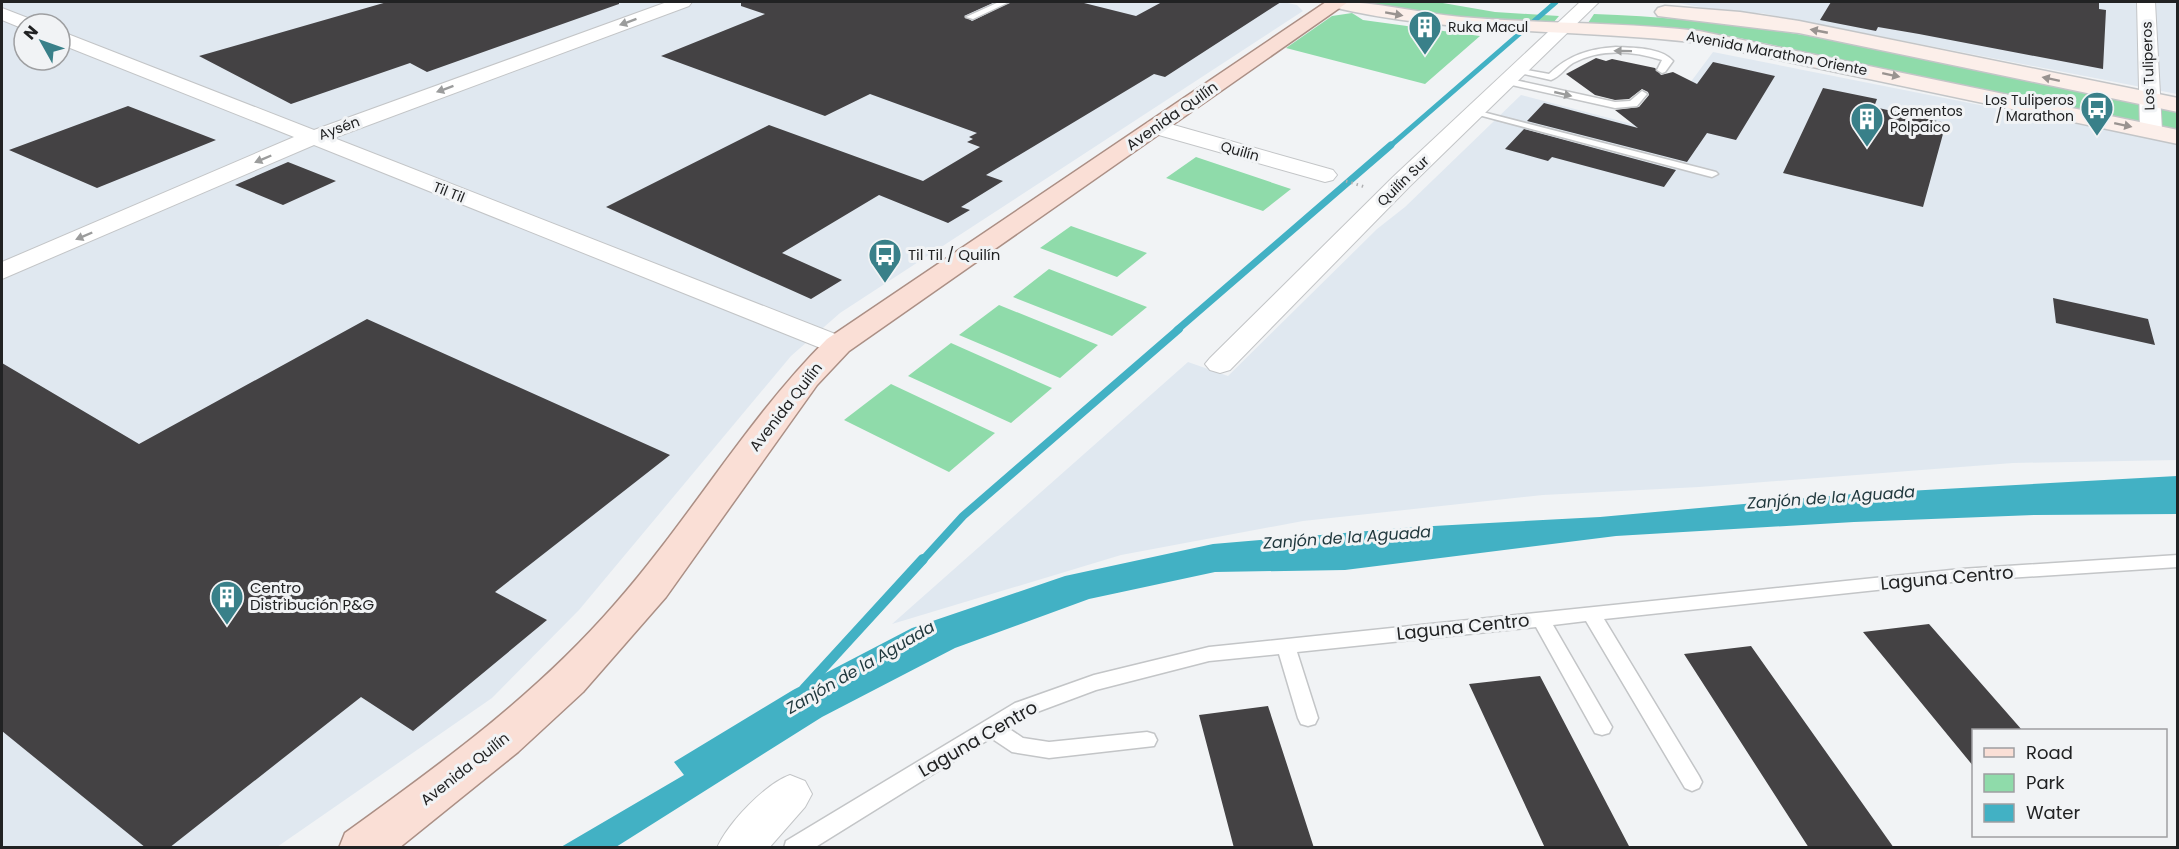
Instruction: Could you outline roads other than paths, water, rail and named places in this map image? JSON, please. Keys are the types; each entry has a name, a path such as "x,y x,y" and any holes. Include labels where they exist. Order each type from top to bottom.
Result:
{"main road":[{"name":"Avenida Marathon Oriente","path":"1337,2 1410,17 1504,25 1552,24 1662,32 1758,47 2178,137"},
{"name":"Avenida Quilín","path":"362,848 518,726 595,652 629,615 806,378 838,345 1337,2"},
{"name":"Avenida Marathon Oriente","path":"1552,24 1593,6"},
{"name":"Avenida Marathon Oriente","path":"1647,6 1740,18 1838,35 2178,105"},
{"path":"1552,24 1596,38 1662,32"}],"street":[{"name":"Aysén","path":"2,271 312,138 683,2"},
{"name":"Los Tuliperos","path":"2146,2 2151,131"},
{"name":"Quilín Sur","path":"1220,364 1511,76 1552,24"},
{"name":"Til Til","path":"72,42 838,345"},
{"name":"Quilín","path":"1156,127 1325,175"},
{"path":"739,848 790,794"}],"lane":[{"path":"970,17 1005,2"},
{"path":"1511,76 1551,77 1575,58 1600,52 1624,51 1665,58 1668,61 1662,70"},
{"path":"1511,76 1615,105 1633,104 1642,94"},
{"path":"1475,111 1712,174"},
{"name":"Laguna Centro","path":"794,848 1022,710 1094,683 1209,654 1961,575 2178,561"},
{"path":"1592,614 1692,782"},
{"path":"1541,619 1602,727"},
{"path":"1286,645 1308,718"},
{"path":"991,727 1019,746 1049,750 1147,740"}],"water":[{"name":"Zanjón de la Aguada","path":"2177,476 2177,514 2035,515 1854,522 1616,536 1345,570 1215,572 1089,599 955,648 822,717 616,847 561,847 684,775 674,762 793,690 912,628 1065,576 1213,544 1415,527 1600,517 1853,494"}],"waterway":[{"path":"1389,147 1556,2"},
{"path":"1177,330 1391,145"},
{"path":"922,561 963,516 1179,329"},
{"name":"Zanjón de la Aguada","path":"804,689 923,559"}],"place":[{"name":"Ruka Macul","path":"1425,56"},
{"name":"Los Tuliperos / Marathon","path":"2097,137"},
{"name":"Cementos Polpaico","path":"1867,148"},
{"name":"Til Til / Quilín","path":"885,284"},
{"name":"Centro Distribución P&G","path":"227,626"}]}
